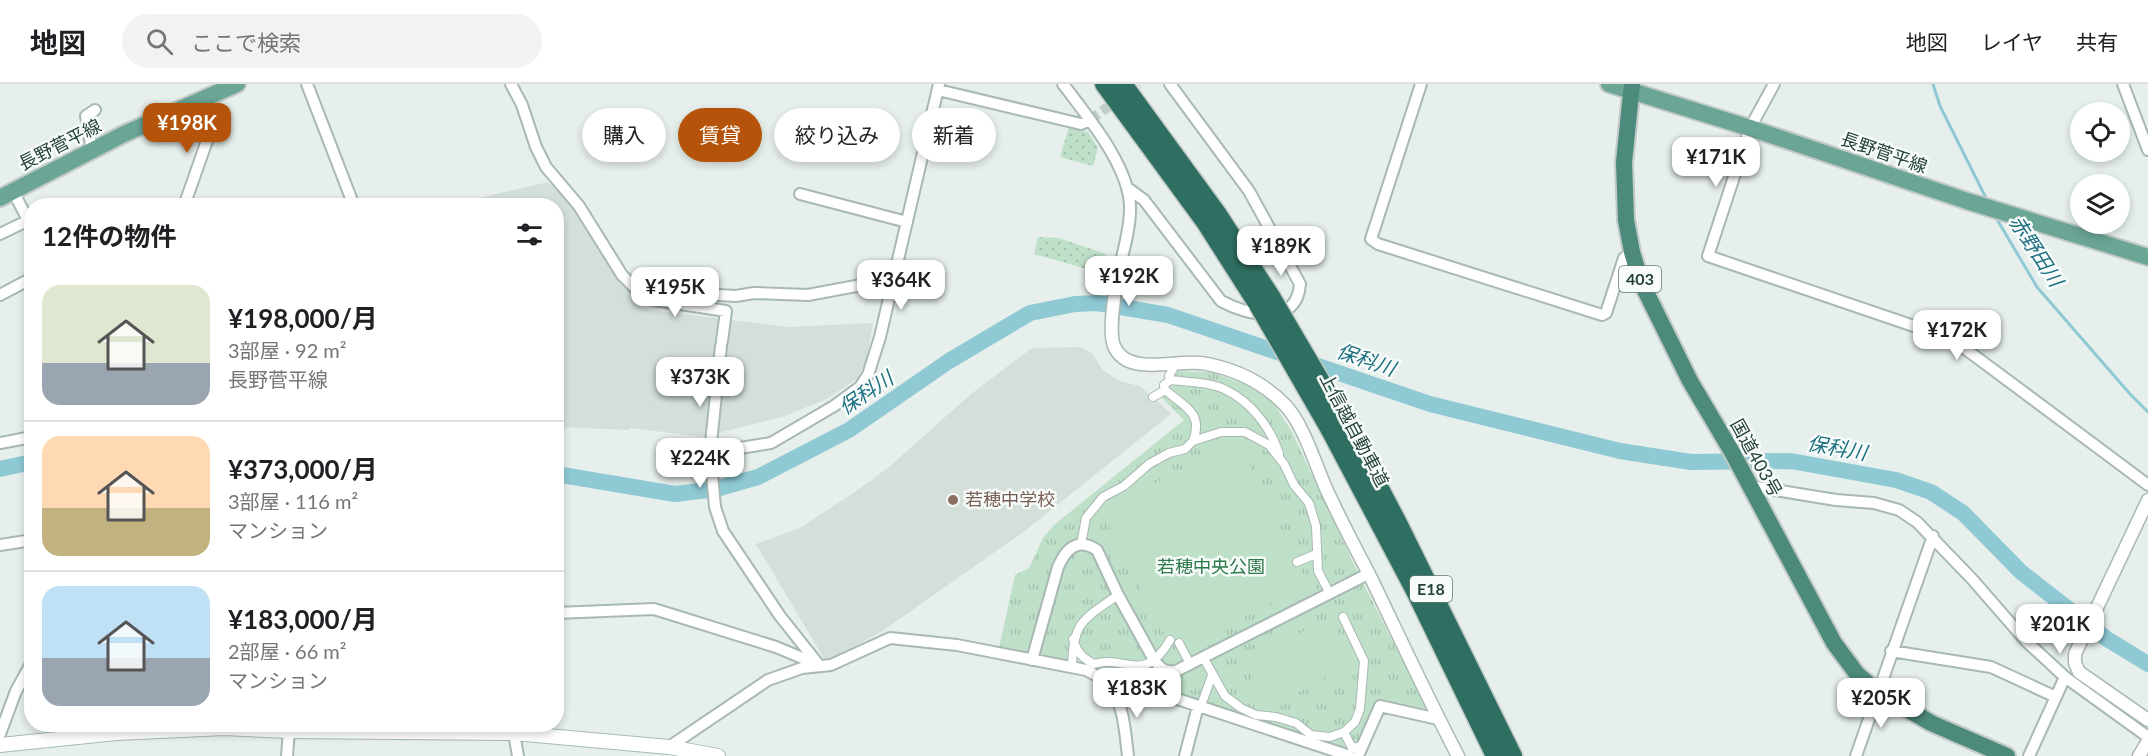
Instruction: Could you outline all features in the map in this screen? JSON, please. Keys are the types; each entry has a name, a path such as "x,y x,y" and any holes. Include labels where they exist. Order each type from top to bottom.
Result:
{"highway":[{"name":"上信越自動車道","path":"1104,84 1265,301"},
{"name":"上信越自動車道","path":"1123,84 1211,204 1338,427 1398,523 1513,756"},
{"name":"国道403号","path":"1631,88 1624,162 1626,220 1641,282 1690,381 1732,452 1834,643 1857,674 1878,692 1931,723 2007,756"},
{"name":"上信越自動車道","path":"1338,427 1495,756"}],"main road":[{"name":"長野菅平線","path":"6,194 124,134 237,84"},
{"name":"長野菅平線","path":"1609,84 1631,88 1972,202 2148,257"},
{"path":"0,744 138,732"},
{"path":"538,732 669,747 712,755"}],"street":[{"path":"307,84 351,198"},
{"path":"511,84 522,105 536,147 546,167 579,207 622,274 635,288 654,300 726,311 710,453 716,507 723,531 739,557 780,616 819,665"},
{"path":"1063,84 1090,120 1125,177 1129,189 1131,208 1117,278 1112,334 1114,346 1131,362 1143,365 1206,363 1252,378 1287,407 1295,418 1330,498 1458,756"},
{"path":"1129,189 1144,200 1221,301 1256,315 1273,314 1286,310 1295,303 1300,285 1249,191 1170,84"},
{"path":"1421,84 1371,239 1378,244 1602,315 1606,313 1624,258 1632,252"},
{"path":"1774,84 1750,128 1708,256 1952,339 2148,484"},
{"path":"2123,84 2148,150"},
{"path":"710,453 771,443 811,421 860,387 868,375 880,337 939,87 1081,124 1090,120"},
{"path":"187,198 208,135 208,125 200,102"},
{"path":"92,151 86,116 95,110"},
{"path":"6,194 24,216"},
{"path":"800,194 907,222"},
{"path":"0,234 24,226"},
{"path":"668,292 736,296 754,293 808,295 894,279"},
{"path":"0,295 24,282"},
{"path":"1170,380 1169,376 1176,363"},
{"path":"1081,544 1086,518 1103,497 1124,486 1149,464 1169,453 1185,449 1193,441 1198,428 1194,414 1165,390 1164,385 1170,380 1200,383 1226,390 1253,409 1275,441 1280,459"},
{"path":"1153,397 1165,390"},
{"path":"1193,441 1221,432 1245,432 1269,446 1284,464 1294,485 1309,503 1316,526 1318,571 1329,592"},
{"path":"0,443 24,438"},
{"path":"1750,485 1836,500 1874,503 1899,510 1917,522 1933,536 2026,641 2066,677 2148,739 2139,756"},
{"path":"2148,500 2075,654 2075,663 2079,672 2148,720"},
{"path":"1856,756 1933,536"},
{"path":"0,545 24,541"},
{"path":"1032,660 1058,567 1065,553 1081,544 1097,550 1118,596 1154,660 1161,669 1168,672 1176,671 1368,574"},
{"path":"1297,562 1316,554"},
{"path":"1072,667 1073,639 1082,622 1118,596"},
{"path":"564,613 654,609 776,647 819,665"},
{"path":"1203,657 1225,696 1241,708 1256,715 1276,717 1296,723 1311,735 1330,737 1344,732 1355,722 1360,709 1364,661 1343,617"},
{"path":"669,747 780,674 819,665 831,665 890,638 957,645 1086,670 1104,680 1113,690 1119,704 1128,756"},
{"path":"1073,639 1076,650 1083,658 1094,664 1100,662 1132,666 1146,665 1154,660 1170,640"},
{"path":"1179,644 1190,664"},
{"path":"1891,651 1991,667 2056,697"},
{"path":"1185,756 1200,705 1212,675"},
{"path":"0,734 24,676"},
{"path":"2029,756 2066,677"},
{"path":"1113,690 1132,684 1353,752"},
{"path":"1353,752 1380,706 1438,719"},
{"path":"287,756 290,732"},
{"path":"518,756 520,732"},
{"path":"1344,732 1353,752"}],"shaded area":[{"path":"548,182 549,185 556,185 642,309 788,327 873,323 867,359 858,378 827,399 782,417 703,437 631,428 629,430 564,427 564,198 479,198"},
{"name":"若穂中学校","path":"1081,347 1092,353 1102,369 1117,380 1139,386 1171,414 1026,530 881,632 826,662 756,544 800,528 855,492 889,467 971,394 1032,348"}],"green space":[{"path":"1069,127 1088,132 1098,148 1093,166 1060,157"},
{"path":"1038,237 1059,238 1106,254 1103,260 1087,269 1034,254"},
{"name":"若穂中央公園","path":"1178,371 1211,372 1244,384 1271,399 1292,432 1358,573 1427,709 1377,701 1354,752 1128,678 1116,685 1103,673 1086,665 999,648 1015,575 1029,568 1043,538 1054,525 1184,420 1156,392 1167,374"},
{"path":"1225,445 1245,455 1304,575 1298,589 1188,646 1167,639 1102,513"},
{"path":"1330,618 1355,662 1268,708 1243,662"}],"waterway":[{"name":"赤野田川","path":"1933,84 1940,106 1988,202"},
{"name":"赤野田川","path":"1995,216 2037,287 2148,412"},
{"name":"保科川","path":"564,475 675,494 716,489 758,477 849,430 949,361 1030,313 1075,304 1097,303 1168,315 1430,404 1620,451 1691,462 1791,461 1896,480 1931,492 1963,513 2021,572 2107,639 2148,664"},
{"name":"保科川","path":"0,469 24,464"}],"tunnel":[{"path":"1090,120 1139,84"}],"place":[{"name":"若穂中学校","path":"953,500"}]}
